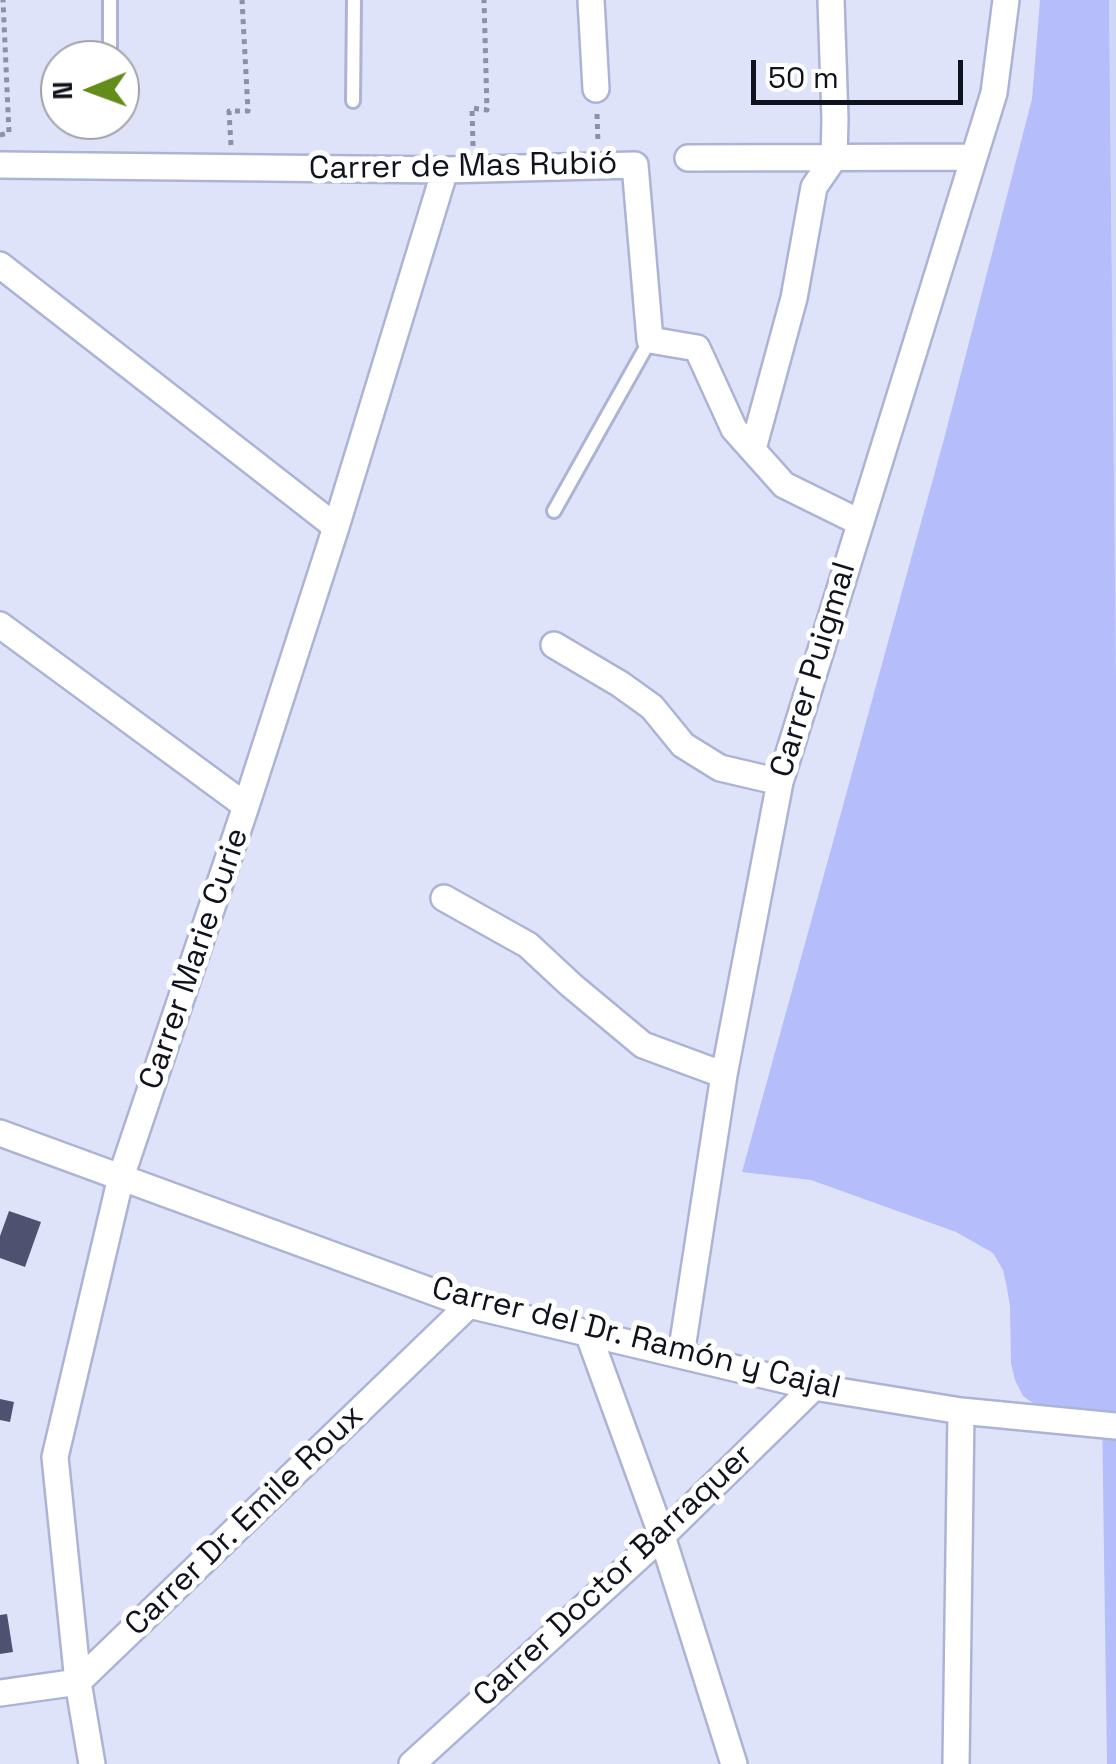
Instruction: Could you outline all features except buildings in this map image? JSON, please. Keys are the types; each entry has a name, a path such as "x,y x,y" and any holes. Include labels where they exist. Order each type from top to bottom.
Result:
{"street":[{"path":"591,0 596,89"},
{"path":"752,449 794,298 814,187 834,158 831,0"},
{"name":"Carrer Puigmal","path":"681,1355 724,1075 780,782 994,93 1006,0"},
{"path":"688,158 974,157"},
{"name":"Carrer de Mas Rubió","path":"0,165 445,170 636,165 650,340"},
{"name":"Carrer Marie Curie","path":"92,1764 78,1682 55,1457 121,1177 336,528 445,170"},
{"path":"0,266 336,528"},
{"path":"650,340 697,348 734,429 784,484 859,522"},
{"path":"0,626 246,806"},
{"path":"554,645 652,707 683,745 720,768 780,782"},
{"path":"444,898 528,945 643,1044 724,1075"},
{"name":"Carrer del Dr. Ramón y Cajal","path":"0,1133 470,1305 814,1386 962,1411 1116,1426"},
{"name":"Carrer Dr. Emile Roux","path":"78,1682 470,1305"},
{"path":"588,1333 662,1536 734,1764"},
{"name":"Carrer Doctor Barraquer","path":"414,1763 662,1536 814,1386"},
{"path":"956,1764 962,1411"},
{"path":"0,1692 78,1682"}],"lane":[{"path":"110,0 110,40"},
{"path":"353,101 354,0"},
{"path":"554,511 650,340"}],"path":[{"path":"0,134 9,134 3,0"},
{"path":"233,168 228,112 248,111 242,0"},
{"path":"474,169 472,108 487,110 484,0"},
{"path":"596,89 600,166"}],"shaded area":[{"path":"1040,0 1109,0 1116,677 1116,1764 1107,1764 1102,1413 1040,1408 1023,1396 1011,1363 1007,1288 993,1253 956,1232 811,1180 742,1172 944,439 1032,99"},
{"path":"1109,0 1116,0 1116,677 1111,161"}]}
